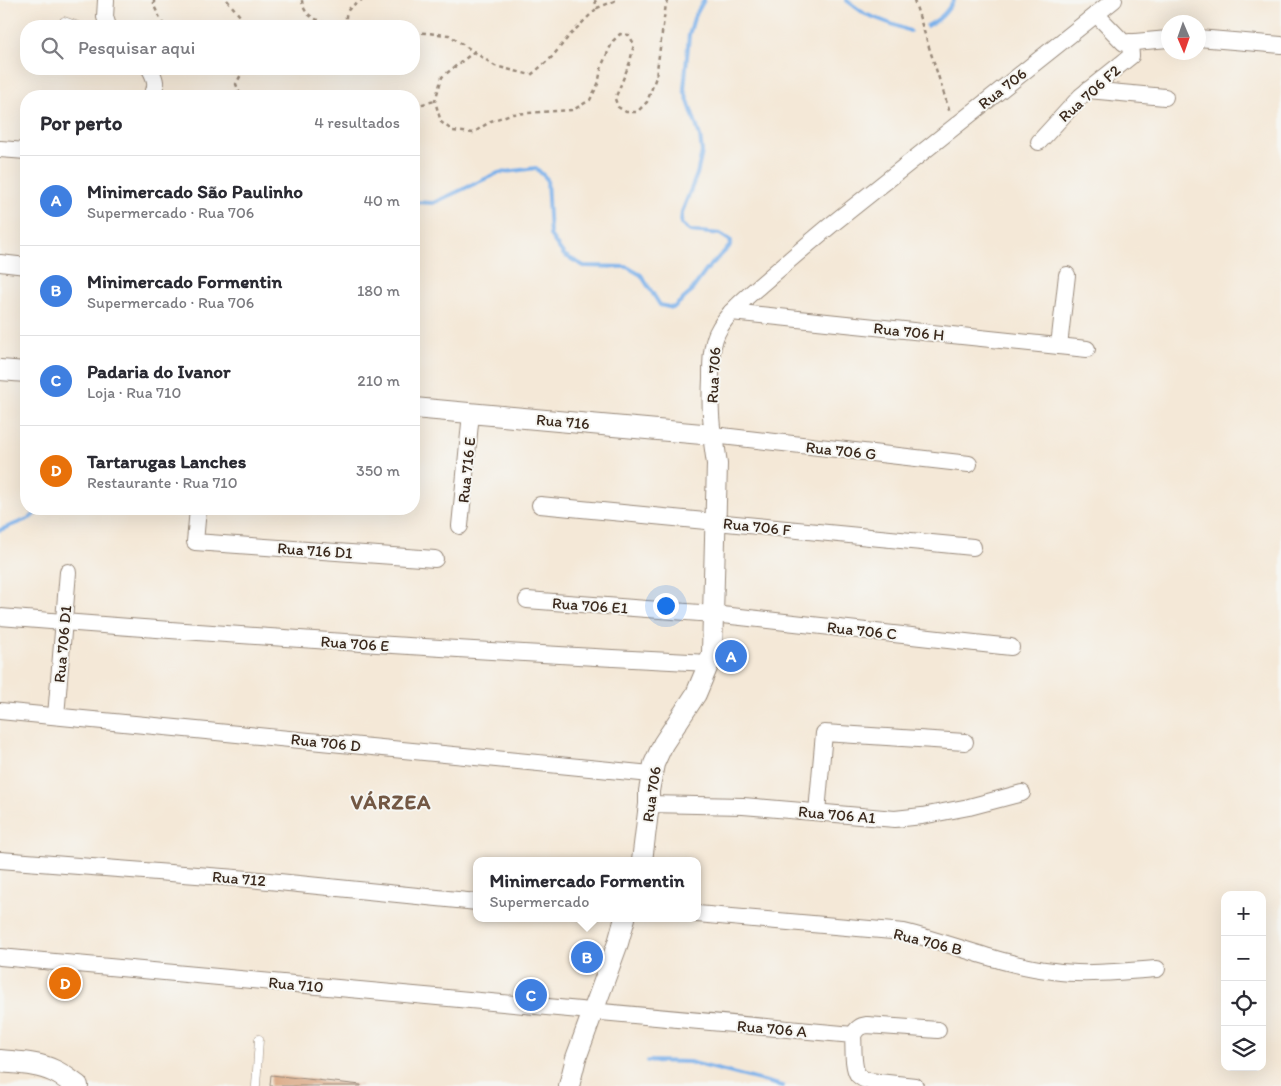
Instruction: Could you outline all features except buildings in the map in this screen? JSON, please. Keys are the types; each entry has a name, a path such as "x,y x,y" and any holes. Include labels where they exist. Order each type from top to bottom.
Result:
{"main road":[{"path":"0,1061 42,1066 54,1071 77,1086"}],"street":[{"path":"105,20 106,0"},
{"name":"Rua 706","path":"642,857 651,774 658,754 696,694 709,663 712,643 717,464 710,400 711,354 722,322 762,283 831,225 1112,1"},
{"path":"1096,14 1124,43 1161,40"},
{"path":"1206,39 1281,45"},
{"name":"Rua 706 F2","path":"1039,142 1081,96 1131,56 1130,42"},
{"path":"153,75 156,82 154,90"},
{"path":"1088,90 1165,97"},
{"path":"0,149 20,151"},
{"path":"0,263 20,265"},
{"path":"1059,346 1067,275"},
{"name":"Rua 706 H","path":"731,312 1086,349"},
{"path":"0,370 20,372"},
{"name":"Rua 716","path":"420,409 713,435"},
{"name":"Rua 716 E","path":"460,526 472,413"},
{"name":"Rua 706 G","path":"713,435 969,464"},
{"name":"Rua 706 F","path":"540,505 973,547"},
{"name":"Rua 716 D1","path":"197,515 195,542 435,559"},
{"name":"Rua 706 D1","path":"56,716 68,572"},
{"name":"Rua 706 E1","path":"527,600 713,614"},
{"name":"Rua 706 C","path":"713,614 1010,646"},
{"name":"Rua 706 E","path":"0,617 225,635 709,663"},
{"name":"Rua 706 D","path":"0,711 651,774"},
{"path":"817,812 824,732 966,742"},
{"name":"Rua 706 A1","path":"649,804 743,806 895,819 970,807 1022,793"},
{"name":"Rua 712","path":"0,860 249,879 473,902"},
{"name":"Rua 706 B","path":"701,914 904,932 1004,961 1053,971 1086,974 1157,970"},
{"path":"569,1086 576,1058 618,943 621,922"},
{"name":"Rua 710","path":"0,957 592,1012"},
{"name":"Rua 706 A","path":"592,1012 853,1035"},
{"path":"915,1086 869,1081 862,1078 855,1067 853,1035 860,1026 868,1025 938,1030"}],"lane":[{"path":"256,1086 259,1038"}],"path":[{"path":"154,0 154,6 161,20"},
{"path":"227,0 243,20"},
{"path":"302,0 302,8 308,15 318,20"},
{"path":"346,20 347,11 362,0"},
{"path":"595,0 597,8"},
{"path":"420,33 449,36 475,51 495,66 531,75 551,58 570,34 597,8 617,0"},
{"path":"475,51 442,77 435,101 441,122 453,131 473,133 491,121 511,114 573,110 590,100 598,84 602,65 613,41 620,34 630,35 634,44 630,62 616,99 618,107 626,112 637,112 647,102 656,77 668,0"},
{"path":"914,0 954,126"},
{"path":"238,90 236,84 241,75"},
{"path":"420,105 435,101"}],"waterway":[{"path":"420,202 433,203 498,173 536,168 547,179 550,235 564,255 584,266 627,267 641,275 660,305 673,308 689,294 708,268 730,246 731,241 720,234 690,231 681,224 682,212 697,174 702,152 700,136 684,89 689,35 694,18 704,0"},
{"path":"846,0 865,14 910,31"},
{"path":"927,26 943,15 954,0"},
{"path":"0,530 34,515"},
{"path":"648,1061 689,1062 783,1086"}],"place":[{"name":"Minimercado São Paulinho","path":"731,656"},
{"name":"Minimercado Formentin","path":"587,957"},
{"name":"Tartarugas Lanches","path":"65,983"},
{"name":"Padaria do Ivanor","path":"531,995"}],"district":[{"name":"VÁRZEA","path":"391,802"}]}
